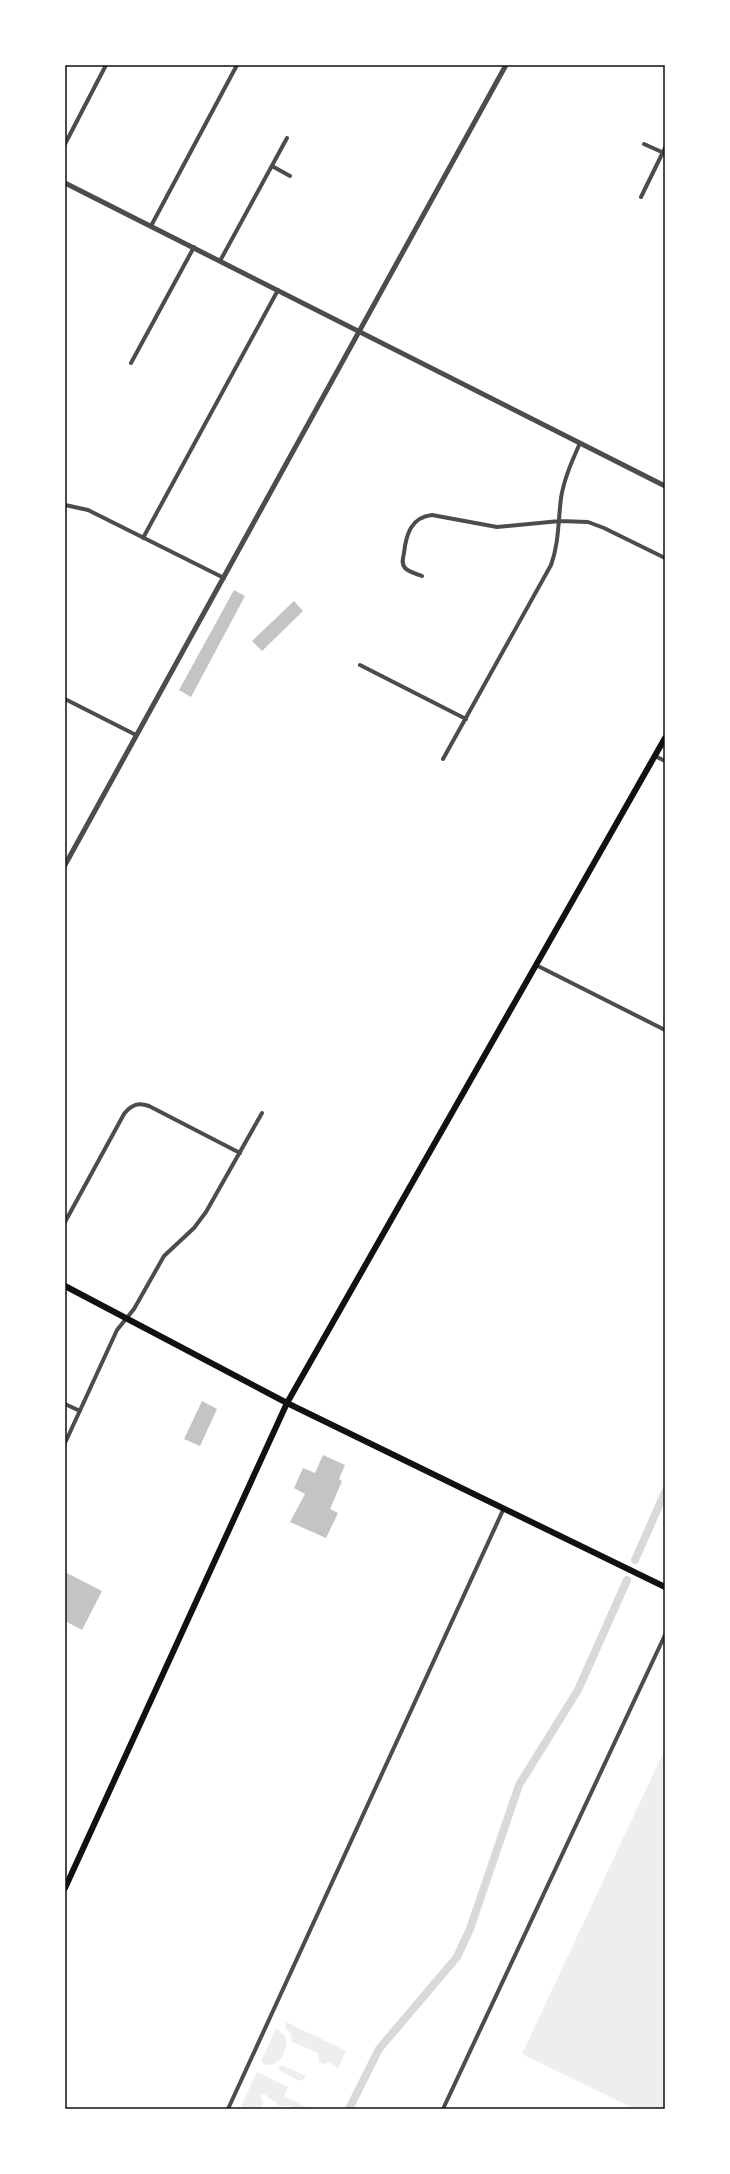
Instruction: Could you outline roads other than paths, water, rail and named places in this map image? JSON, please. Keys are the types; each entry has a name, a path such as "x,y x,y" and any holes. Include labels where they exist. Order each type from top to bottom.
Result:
{"main road":[{"path":"66,1884 288,1403 665,738"},
{"path":"65,1286 288,1403 504,1507 665,1587"}],"street":[{"path":"65,144 106,65"},
{"path":"151,226 237,65"},
{"path":"65,865 506,65"},
{"path":"220,261 287,138"},
{"path":"641,197 664,151 644,144"},
{"path":"272,166 290,176"},
{"path":"65,183 665,486"},
{"path":"131,364 194,247"},
{"path":"144,538 278,290"},
{"path":"443,759 551,565 556,552 564,484 580,443"},
{"path":"65,505 88,510 224,578"},
{"path":"422,576 406,568 403,559 408,532 415,522 425,516 432,515 502,527 576,520 596,525 665,558"},
{"path":"360,666 466,719"},
{"path":"65,699 136,735"},
{"path":"655,756 665,761"},
{"path":"536,965 665,1030"},
{"path":"65,1222 124,1114 136,1105 149,1106 240,1153"},
{"path":"65,1443 117,1330 134,1309 164,1256 194,1228 206,1212 262,1113"},
{"path":"65,1404 80,1411"},
{"path":"228,2109 504,1507"},
{"path":"443,2109 665,1635"}],"waterway":[{"path":"635,1560 665,1492"},
{"path":"349,2109 379,2049 457,1957 470,1929 519,1785 578,1690 627,1580"}]}
